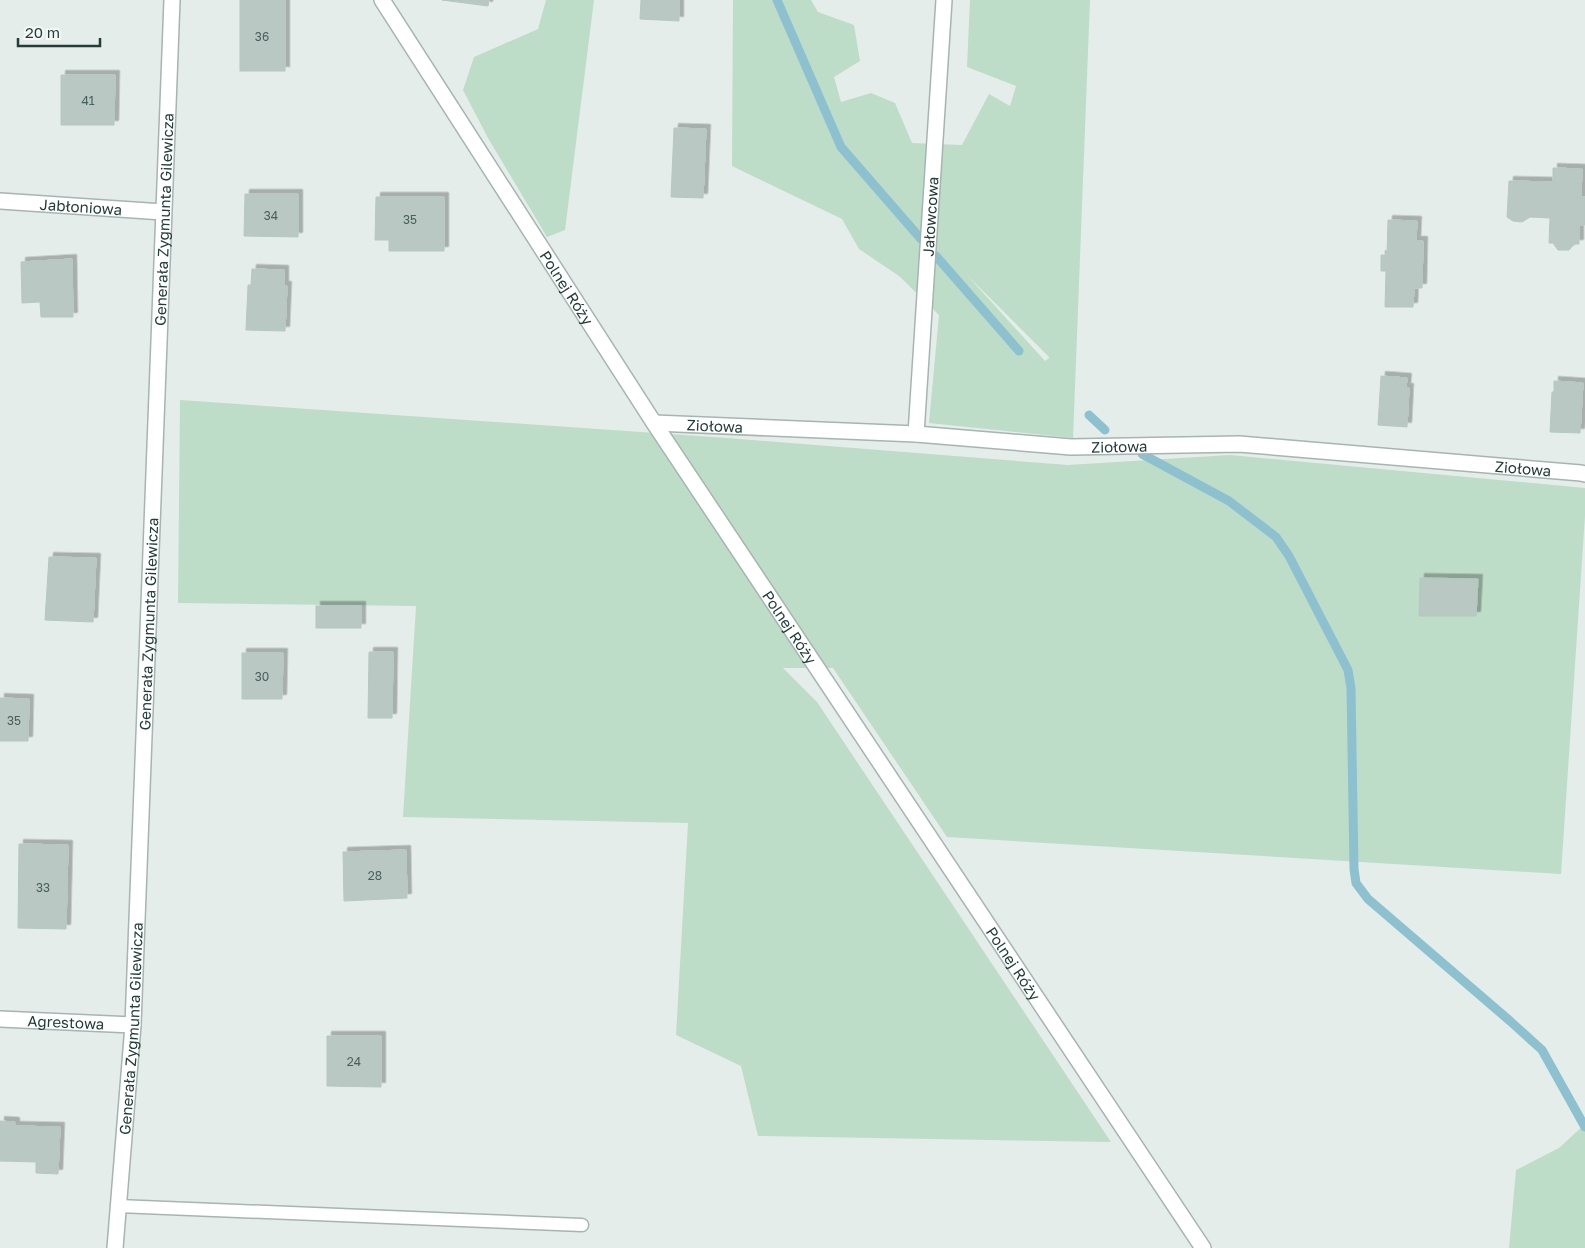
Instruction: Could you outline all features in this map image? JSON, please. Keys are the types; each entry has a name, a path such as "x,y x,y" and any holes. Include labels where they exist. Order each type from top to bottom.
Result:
{"street":[{"name":"Generała Zygmunta Gilewicza","path":"115,1248 133,1025 162,212 172,0"},
{"name":"Polnej Róży","path":"382,0 654,423 1203,1248"},
{"name":"Jałowcowa","path":"916,434 944,0"},
{"name":"Jabłoniowa","path":"0,201 162,212"},
{"name":"Ziołowa","path":"654,423 916,434 1072,447 1239,444 1585,474"},
{"name":"Agrestowa","path":"0,1019 133,1025"}],"lane":[{"path":"118,1206 582,1225"}],"green space":[{"path":"546,0 594,0 565,230 547,237 488,138 463,90 474,57 538,29"},
{"path":"733,0 811,0 818,12 854,25 860,61 834,77 841,102 871,93 895,103 912,143 962,145 989,94 1010,106 1016,86 967,67 970,0 1090,0 1073,438 929,423 939,315 899,276 859,249 842,219 732,166","holes":["967,275 1049,357 1045,361"]},
{"path":"180,400 727,438 1068,465 1230,455 1585,488 1585,516 1561,874 947,837 833,668 783,668 817,702 1111,1142 758,1136 741,1066 676,1035 688,823 403,817 416,606 178,603"},
{"path":"1585,1124 1585,1248 1509,1248 1516,1170 1559,1148"}],"building":[{"path":"240,0 285,0 285,71 240,71"},
{"path":"442,0 489,0 488,6"},
{"path":"641,0 679,0 679,21 640,19"},
{"path":"61,75 115,75 114,125 61,125"},
{"path":"674,128 706,129 703,198 671,197"},
{"path":"1553,168 1582,169 1581,197 1585,197 1585,225 1579,225 1579,244 1574,244 1569,250 1558,250 1553,243 1549,243 1550,218 1530,217 1522,222 1513,221 1507,217 1509,181 1553,182"},
{"path":"245,194 298,194 298,237 244,236"},
{"path":"376,197 444,197 444,251 389,251 389,240 375,240"},
{"path":"1388,220 1417,221 1416,241 1423,241 1422,288 1414,288 1413,307 1385,307 1386,271 1381,271 1381,255 1387,255"},
{"path":"72,259 73,317 41,317 40,302 22,303 21,262"},
{"path":"252,269 284,270 284,286 287,286 285,331 246,330 248,285 251,285"},
{"path":"1381,376 1407,378 1406,388 1409,388 1407,427 1378,425"},
{"path":"1554,381 1583,383 1580,433 1550,432"},
{"path":"49,557 96,558 93,622 45,620"},
{"path":"1420,578 1478,579 1476,616 1419,616"},
{"path":"316,606 361,606 361,628 316,628"},
{"path":"369,652 393,652 392,718 368,718"},
{"path":"242,653 283,653 282,699 242,699"},
{"path":"0,698 29,699 28,741 0,741"},
{"path":"19,844 68,845 66,929 18,928"},
{"path":"406,850 407,898 344,901 343,852"},
{"path":"327,1036 381,1036 381,1087 327,1086"},
{"path":"0,1121 15,1122 15,1126 60,1127 58,1174 36,1173 36,1162 0,1161"}],"waterway":[{"path":"777,0 841,147 921,239"},
{"path":"936,256 1019,351"},
{"path":"1089,415 1105,430"},
{"path":"1142,454 1229,501 1276,537 1289,556 1348,670 1351,688 1354,869 1356,883 1368,899 1542,1050 1585,1127"}]}
